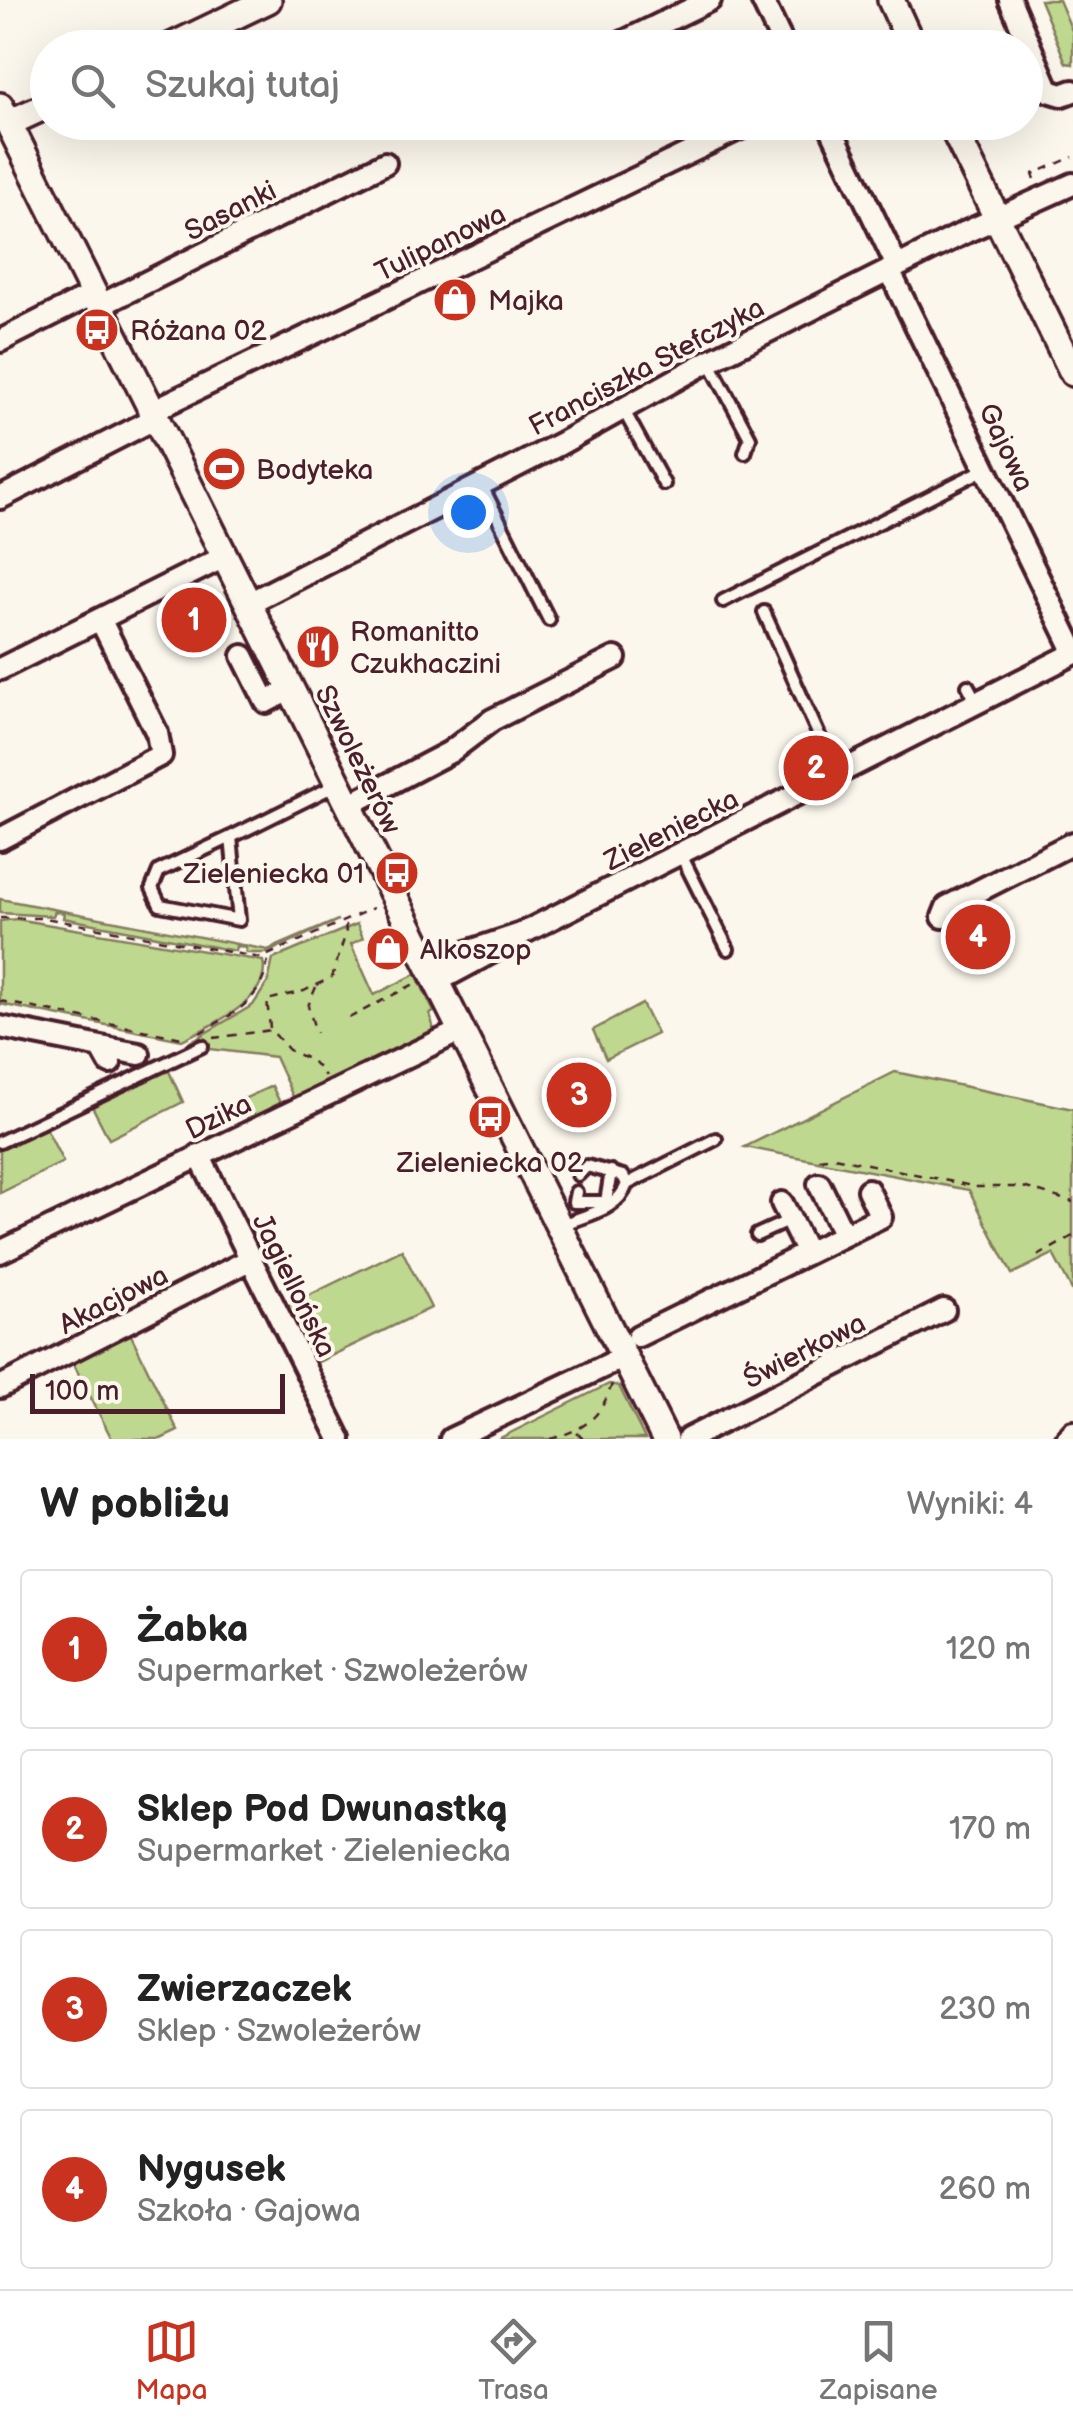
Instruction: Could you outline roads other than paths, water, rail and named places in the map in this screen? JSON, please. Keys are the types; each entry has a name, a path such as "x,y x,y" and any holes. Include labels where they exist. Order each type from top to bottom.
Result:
{"street":[{"path":"206,30 268,0"},
{"path":"648,30 710,0"},
{"path":"762,0 776,30"},
{"path":"891,0 904,30"},
{"path":"1010,0 1023,30"},
{"path":"1043,77 1049,91 1062,96 1073,91"},
{"path":"2,110 30,107"},
{"name":"Szwoleżerów","path":"2,110 154,415 211,560 249,604 429,976 526,1146 558,1227 665,1439"},
{"name":"Tulipanowa","path":"0,498 154,415 716,140"},
{"name":"Gajowa","path":"837,140 904,267 909,326 988,468 1073,652"},
{"path":"959,140 1073,373"},
{"name":"Sasanki","path":"0,342 385,163"},
{"name":"Franciszka Stefczyka","path":"249,604 709,361 1073,184"},
{"path":"0,670 211,560"},
{"path":"0,839 161,755 157,732 100,620"},
{"name":"Zieleniecka","path":"429,976 481,947 507,941 631,874 681,855 837,777 973,695 1073,652"},
{"path":"243,656 266,702 291,689"},
{"path":"344,794 450,752 492,720 615,658"},
{"path":"942,917 946,907 1009,879 1073,843"},
{"path":"0,1027 106,1055 139,1054"},
{"name":"Dzika","path":"0,1252 460,1031"},
{"name":"Jagiellońska","path":"199,1155 340,1439"},
{"path":"819,1184 844,1235"},
{"path":"452,1439 484,1432 881,1216 868,1190"},
{"path":"786,1211 807,1253"},
{"name":"Akacjowa","path":"0,1387 252,1260"},
{"name":"Świerkowa","path":"688,1439 944,1310"},
{"path":"1067,1439 1073,1432"}],"lane":[{"path":"709,361 750,438 745,453"},
{"path":"623,409 664,484"},
{"path":"724,600 988,468"},
{"path":"480,484 549,620"},
{"path":"764,612 837,777"},
{"path":"231,837 239,920 160,905 152,888 159,871 231,837 344,794"},
{"path":"681,855 728,950"},
{"path":"0,1142 205,1042"},
{"path":"627,1184 716,1139"},
{"path":"558,1227 583,1201 606,1202 611,1171"},
{"path":"583,1201 613,1204 622,1198 627,1184 624,1176 611,1171 587,1173"},
{"path":"758,1235 786,1211"}],"place":[{"name":"Majka","path":"455,300"},
{"name":"Różana 02","path":"97,330"},
{"name":"Bodyteka","path":"224,469"},
{"name":"Żabka","path":"194,620"},
{"name":"Romanitto Czukhaczini","path":"318,647"},
{"name":"Sklep Pod Dwunastką","path":"816,768"},
{"name":"Zieleniecka 01","path":"397,873"},
{"name":"Nygusek","path":"978,937"},
{"name":"Alkoszop","path":"388,949"},
{"name":"Zwierzaczek","path":"579,1095"},
{"name":"Zieleniecka 02","path":"490,1117"}]}
